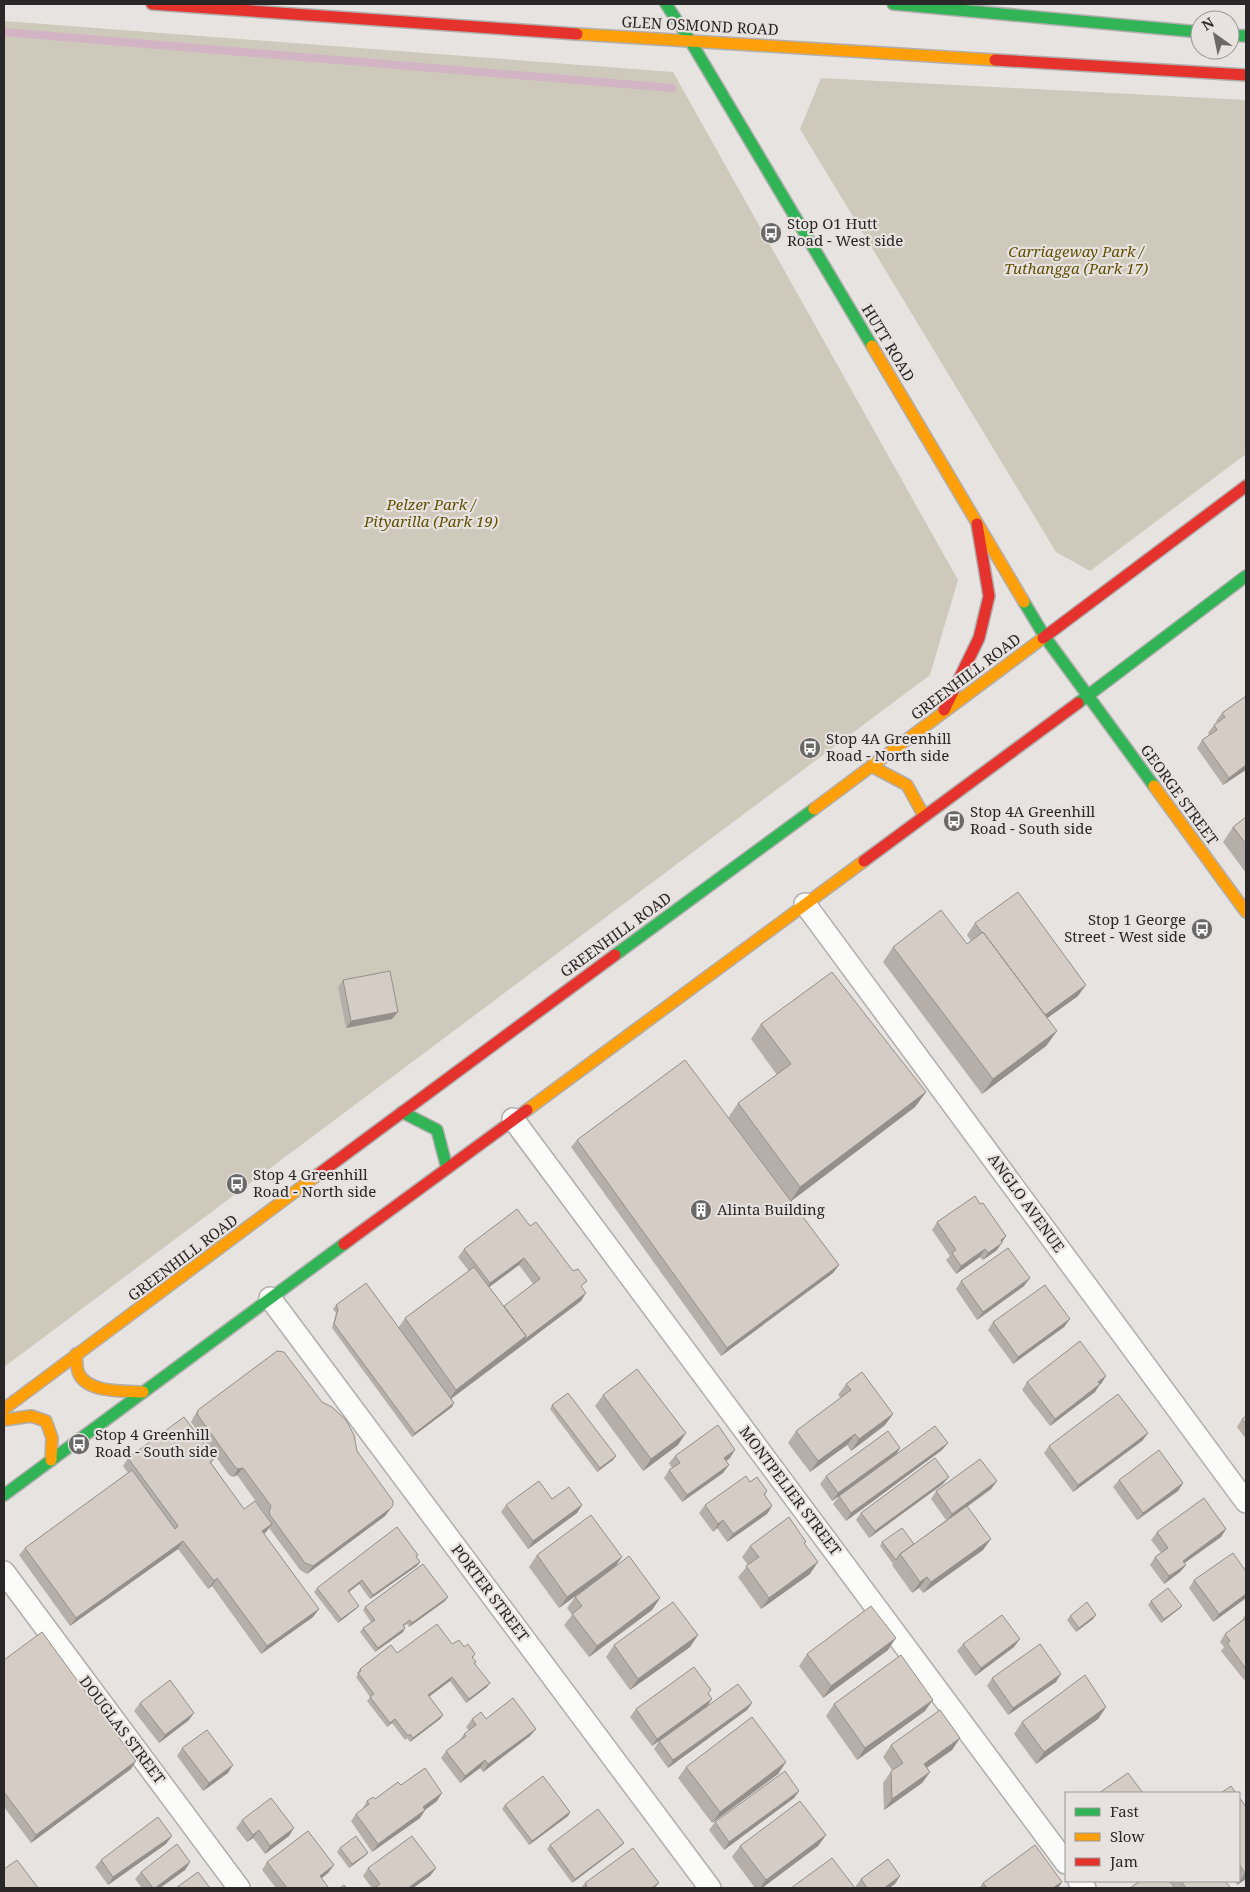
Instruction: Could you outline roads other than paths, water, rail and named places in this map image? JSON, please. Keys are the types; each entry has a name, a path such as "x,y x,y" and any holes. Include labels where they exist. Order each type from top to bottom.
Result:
{"main road":[{"name":"GLEN OSMOND ROAD","path":"152,4 692,42 766,44 1096,67 1246,75"},
{"name":"HUTT ROAD","path":"666,4 692,42 1045,637 1088,695"},
{"path":"893,4 1190,31"},
{"name":"GREENHILL ROAD","path":"4,1409 402,1112 942,714 1246,486"},
{"path":"942,714 979,638 989,596 977,524"},
{"path":"4,1495 1088,695 1246,576"},
{"name":"GEORGE STREET","path":"1088,695 1246,912"},
{"path":"871,766 907,786 924,816"},
{"path":"402,1112 437,1130 447,1168"},
{"path":"76,1354 79,1376 87,1384 104,1390 143,1392"},
{"path":"4,1420 29,1416 40,1417 46,1421 52,1438 51,1460"}],"street":[{"name":"ANGLO AVENUE","path":"805,904 1246,1502"},
{"name":"MONTPELIER STREET","path":"513,1119 1065,1863"},
{"name":"PORTER STREET","path":"270,1298 710,1888"},
{"name":"DOUGLAS STREET","path":"4,1572 239,1888"}],"waterway":[{"path":"4,32 672,88"}],"place":[{"name":"Stop O1 Hutt Road - West side","path":"771,233"},
{"name":"Stop 4A Greenhill Road - North side","path":"810,748"},
{"name":"Stop 4A Greenhill Road - South side","path":"954,821"},
{"name":"Stop 1 George Street - West side","path":"1202,929"},
{"name":"Stop 4 Greenhill Road - North side","path":"237,1184"},
{"name":"Alinta Building","path":"701,1210"},
{"name":"Stop 4 Greenhill Road - South side","path":"79,1444"}],"park label":[{"name":"Carriageway Park / Tuthangga (Park 17)","path":"1076,260"},
{"name":"Pelzer Park / Pityarilla (Park 19)","path":"431,514"}]}
